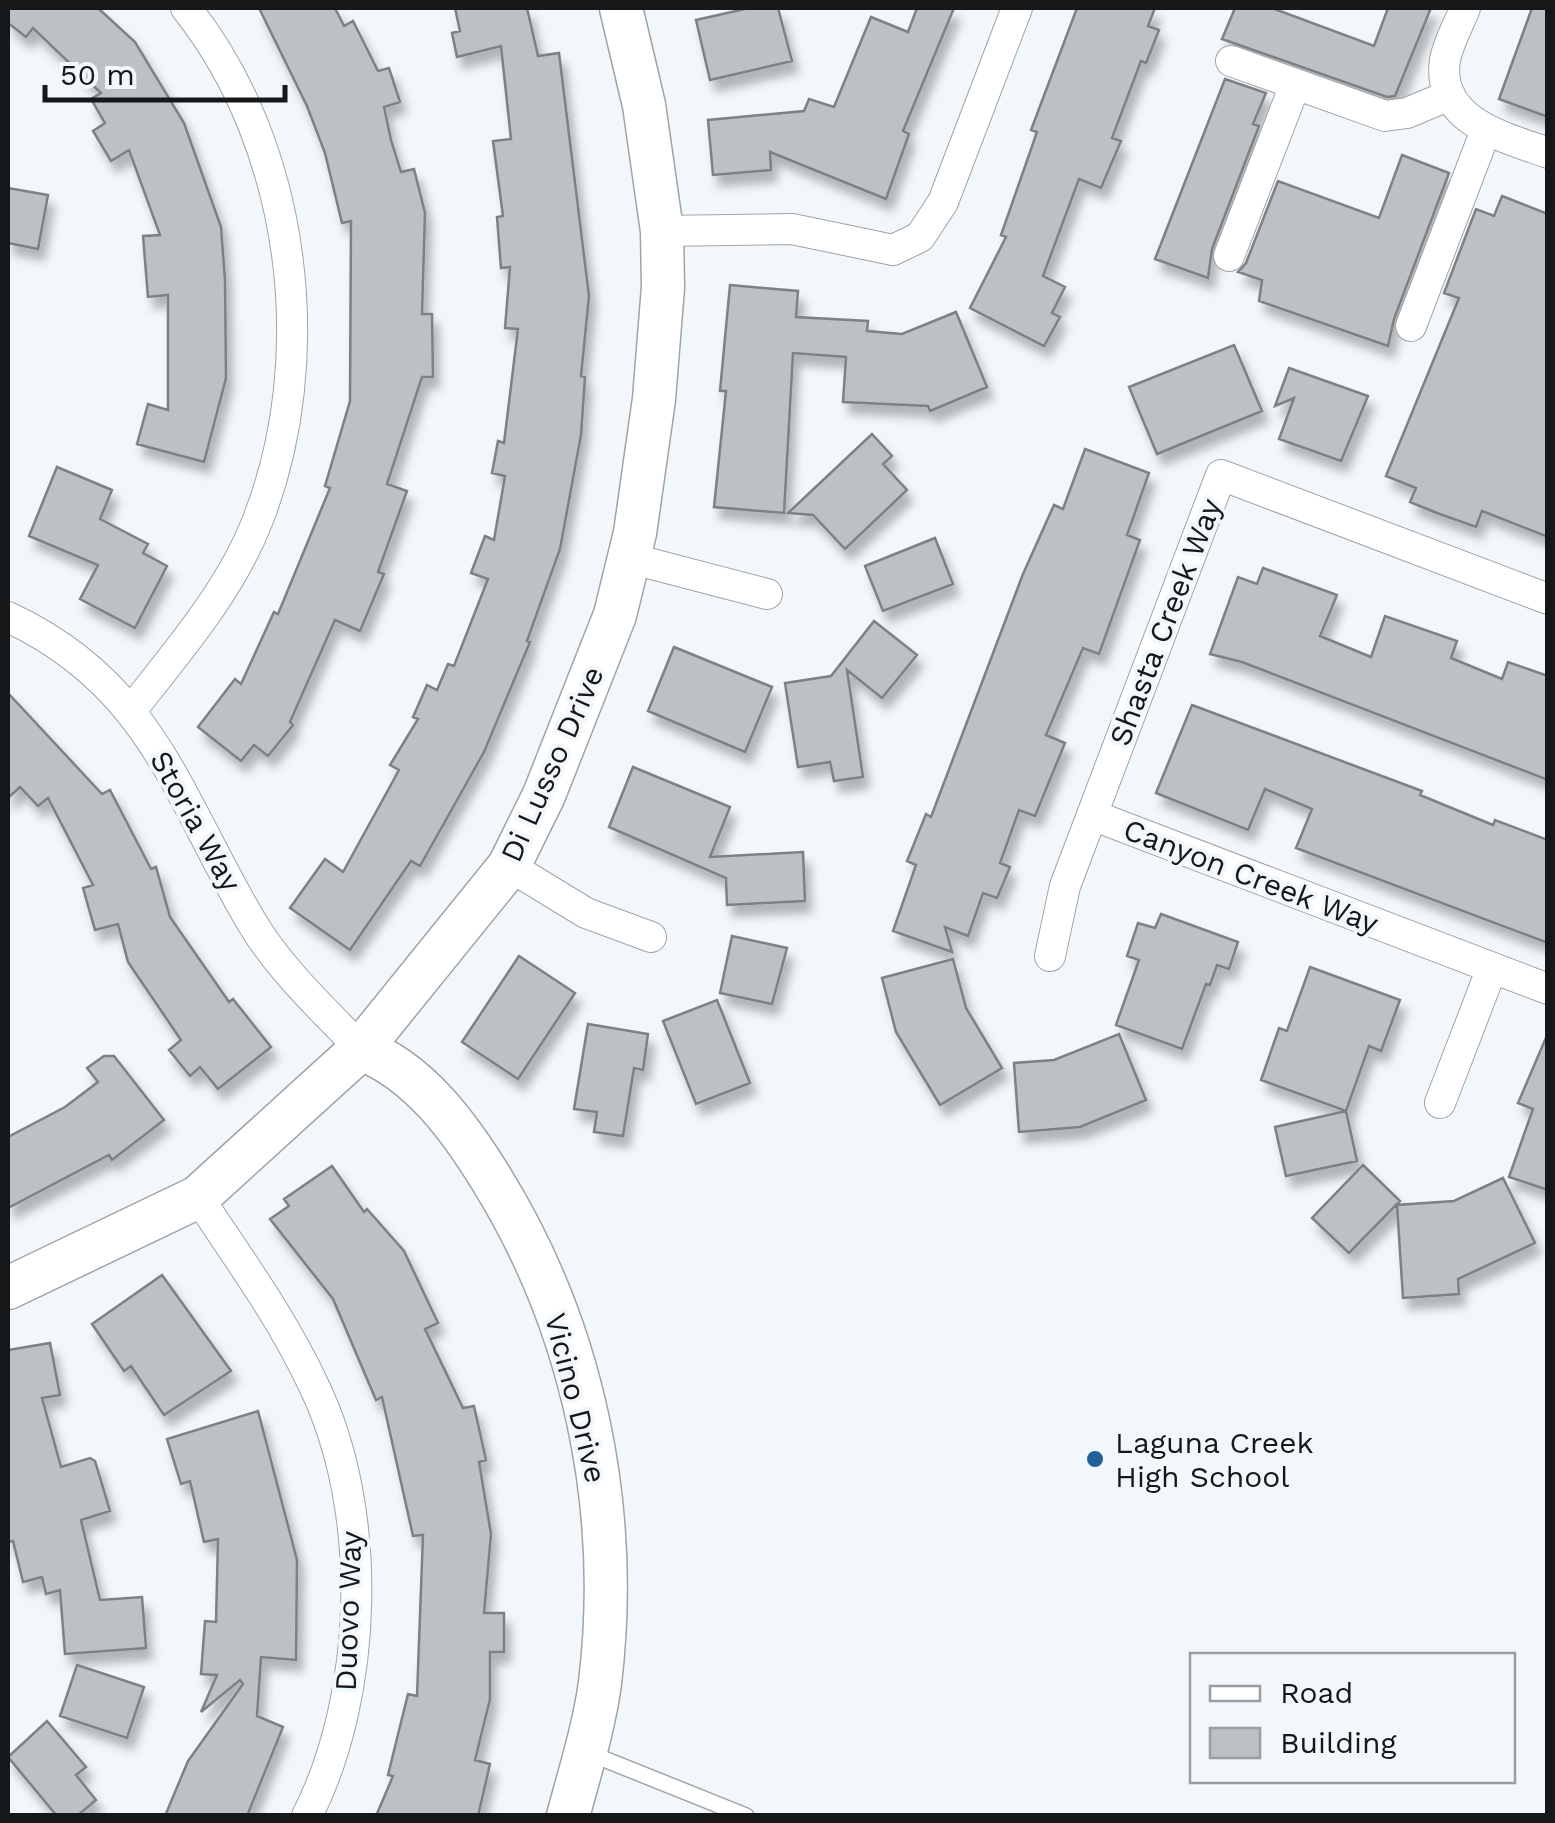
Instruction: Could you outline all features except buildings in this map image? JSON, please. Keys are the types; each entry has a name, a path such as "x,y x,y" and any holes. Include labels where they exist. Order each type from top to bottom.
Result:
{"street":[{"path":"130,712 200,622 240,556 257,521 287,402 291,330 286,255 270,170 244,98 186,8"},
{"name":"Di Lusso Drive","path":"8,1288 198,1197 361,1050 510,866 615,615 654,398 662,231 644,105 621,8"},
{"path":"662,231 792,229 894,250 920,237 943,202 1016,8"},
{"path":"1464,8 1445,60 1450,94 1461,112 1486,130 1548,153"},
{"path":"1231,60 1385,116 1408,112 1450,94"},
{"path":"1229,256 1295,85"},
{"path":"1410,326 1486,130"},
{"name":"Shasta Creek Way","path":"1092,816 1221,475 1548,599"},
{"path":"628,558 767,594"},
{"name":"Storia Way","path":"8,617 43,634 130,712 179,780 252,924 280,962 361,1050"},
{"name":"Canyon Creek Way","path":"1050,956 1055,920 1092,816 1548,989"},
{"path":"510,866 586,913 651,937"},
{"path":"1440,1103 1492,968"},
{"name":"Vicino Drive","path":"361,1050 387,1060 422,1089 469,1142 511,1210 561,1322 584,1400 600,1481 606,1562 599,1684 568,1816"},
{"name":"Duovo Way","path":"198,1197 300,1358 328,1422 346,1488 355,1556 344,1714 324,1780 306,1816"}],"lane":[{"path":"586,1752 746,1816"}],"place":[{"name":"Laguna Creek High School","path":"1095,1459"}]}
